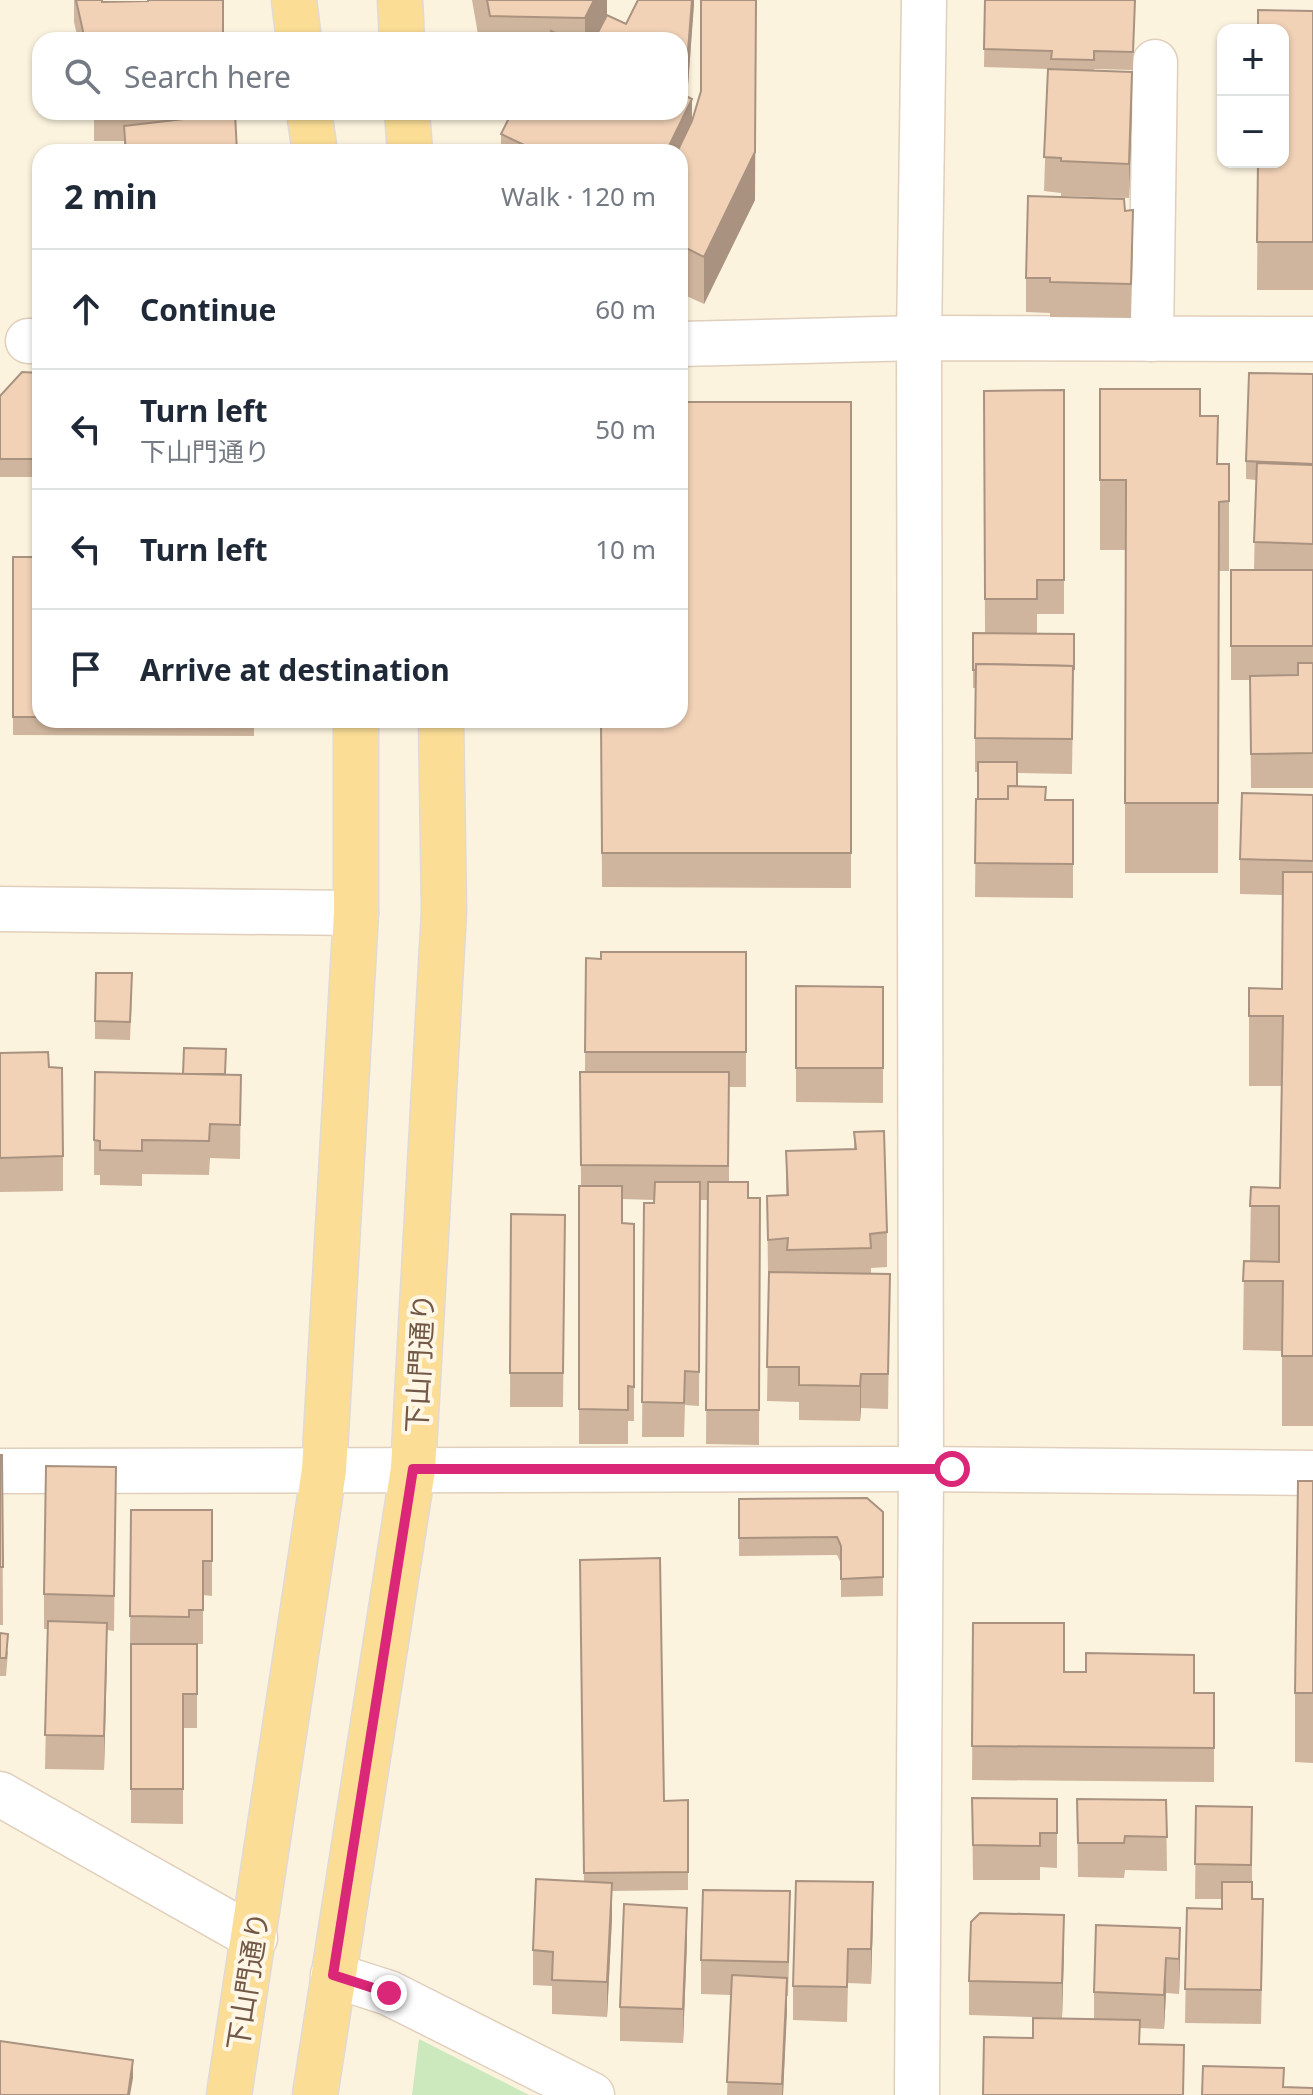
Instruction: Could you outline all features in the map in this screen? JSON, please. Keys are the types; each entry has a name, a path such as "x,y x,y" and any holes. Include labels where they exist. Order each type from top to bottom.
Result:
{"main road":[{"path":"294,0 298,32"},
{"path":"400,0 402,32"},
{"path":"310,120 314,144"},
{"path":"408,120 409,144"},
{"name":"下山門通り","path":"229,2095 324,1470 356,913 356,728"},
{"name":"下山門通り","path":"315,2095 413,1469 444,911 441,728"}],"street":[{"path":"917,2095 921,1469 919,338 924,0"},
{"path":"1151,339 1155,62"},
{"path":"688,344 919,338 1313,339"},
{"path":"0,909 356,913"},
{"path":"0,1471 921,1469 1313,1473"},
{"path":"0,1794 255,1938"},
{"path":"333,1975 389,1993 592,2095"}],"green space":[{"path":"419,2039 529,2095 412,2095"}],"building":[{"path":"76,0 223,0 223,32 83,32"},
{"path":"487,0 594,0 585,18 490,16"},
{"path":"638,0 692,0 688,51 688,32 598,32 607,15 626,24"},
{"path":"701,0 756,0 755,152 704,257 688,249 688,144 681,144 701,91"},
{"path":"985,0 1135,0 1133,52 1094,51 1094,60 1051,59 1052,51 984,49"},
{"path":"1258,10 1313,11 1313,242 1257,242 1258,168 1289,168 1289,24 1258,24"},
{"path":"1048,69 1132,72 1129,164 1061,161 1061,158 1044,157"},
{"path":"175,120 235,120 237,144 125,144 124,126"},
{"path":"508,120 682,120 670,144 522,144 501,134"},
{"path":"1028,196 1124,199 1125,211 1133,210 1131,284 1050,282 1050,278 1026,278"},
{"path":"22,372 32,373 32,459 0,459 0,396"},
{"path":"1249,373 1313,374 1313,464 1246,461"},
{"path":"1100,389 1200,389 1200,416 1218,416 1217,464 1229,464 1229,501 1219,502 1218,803 1125,803 1126,480 1100,480"},
{"path":"1064,390 1064,580 1037,580 1037,599 985,599 984,391"},
{"path":"688,402 851,402 851,853 602,853 601,728 688,728"},
{"path":"1257,463 1313,465 1313,544 1254,542"},
{"path":"13,557 32,557 32,717 13,717"},
{"path":"1231,570 1313,570 1313,646 1231,646"},
{"path":"973,633 1074,634 1074,670 1073,666 976,664 976,670 973,670"},
{"path":"1298,663 1313,663 1313,753 1251,754 1250,676 1298,675"},
{"path":"976,664 1073,666 1072,739 975,738"},
{"path":"978,762 1017,762 1017,786 1008,786 1008,799 978,799"},
{"path":"1008,786 1046,787 1045,800 1073,800 1073,864 975,863 976,799 1008,799"},
{"path":"1242,793 1313,795 1313,861 1240,859"},
{"path":"1283,872 1313,872 1313,1356 1282,1356 1283,1281 1243,1281 1244,1261 1279,1262 1279,1206 1250,1206 1251,1187 1280,1188 1283,1016 1249,1016 1249,988 1282,989"},
{"path":"601,952 746,952 746,1052 585,1052 586,958 601,959"},
{"path":"96,973 132,973 130,1022 95,1021"},
{"path":"796,986 883,987 883,1068 796,1068"},
{"path":"184,1048 226,1049 225,1074 183,1074"},
{"path":"48,1052 49,1067 62,1068 63,1156 0,1158 0,1053"},
{"path":"95,1072 241,1075 240,1125 210,1124 209,1141 142,1140 142,1151 100,1150 100,1141 94,1140"},
{"path":"580,1072 729,1072 728,1166 581,1165"},
{"path":"884,1131 887,1232 870,1234 871,1248 787,1250 788,1238 768,1240 767,1196 788,1195 786,1151 856,1149 854,1132"},
{"path":"655,1182 700,1182 699,1372 685,1371 684,1403 642,1402 644,1203 654,1203"},
{"path":"708,1182 748,1182 748,1198 760,1198 759,1410 706,1410"},
{"path":"579,1186 622,1186 622,1223 634,1224 634,1387 628,1386 628,1410 579,1409"},
{"path":"511,1214 565,1215 563,1373 510,1373"},
{"path":"769,1272 890,1274 888,1374 861,1374 860,1386 799,1385 799,1367 767,1367"},
{"path":"2,1455 3,1567 0,1567"},
{"path":"46,1466 116,1467 114,1596 44,1594"},
{"path":"1298,1481 1313,1481 1313,1693 1295,1693"},
{"path":"867,1498 883,1512 883,1577 841,1579 841,1546 837,1537 739,1538 739,1499"},
{"path":"131,1510 212,1510 212,1561 203,1561 203,1610 189,1610 189,1617 130,1616"},
{"path":"660,1558 664,1801 688,1800 688,1872 584,1873 580,1560"},
{"path":"48,1621 107,1623 104,1736 45,1735"},
{"path":"973,1623 1064,1623 1064,1672 1086,1672 1086,1653 1194,1655 1194,1693 1214,1693 1214,1748 972,1746"},
{"path":"0,1633 8,1634 6,1658 0,1658"},
{"path":"131,1644 197,1644 197,1694 183,1694 183,1789 131,1789"},
{"path":"972,1798 1057,1799 1057,1833 1040,1833 1040,1846 973,1845"},
{"path":"1077,1799 1166,1800 1167,1837 1125,1836 1124,1843 1078,1843"},
{"path":"1196,1806 1252,1807 1251,1865 1195,1864"},
{"path":"536,1879 612,1883 607,1982 552,1980 553,1952 533,1950"},
{"path":"796,1881 873,1882 871,1949 848,1949 847,1987 793,1986"},
{"path":"1222,1882 1252,1882 1252,1899 1263,1899 1261,1990 1185,1989 1187,1908 1222,1909"},
{"path":"703,1890 790,1891 788,1962 701,1960"},
{"path":"624,1904 687,1908 683,2009 620,2007"},
{"path":"980,1913 1064,1915 1062,1983 969,1981 971,1922"},
{"path":"1096,1925 1180,1928 1179,1959 1166,1958 1164,1995 1094,1992"},
{"path":"732,1975 787,1978 782,2084 727,2082"},
{"path":"1033,2018 1140,2020 1139,2044 1184,2045 1183,2095 983,2095 984,2037 1033,2038"},
{"path":"0,2041 133,2060 128,2095 0,2095"},
{"path":"1203,2066 1284,2068 1283,2087 1313,2088 1313,2095 1202,2095"}],"route":[{"path":"389,1993 333,1975 413,1469 952,1469"}]}
